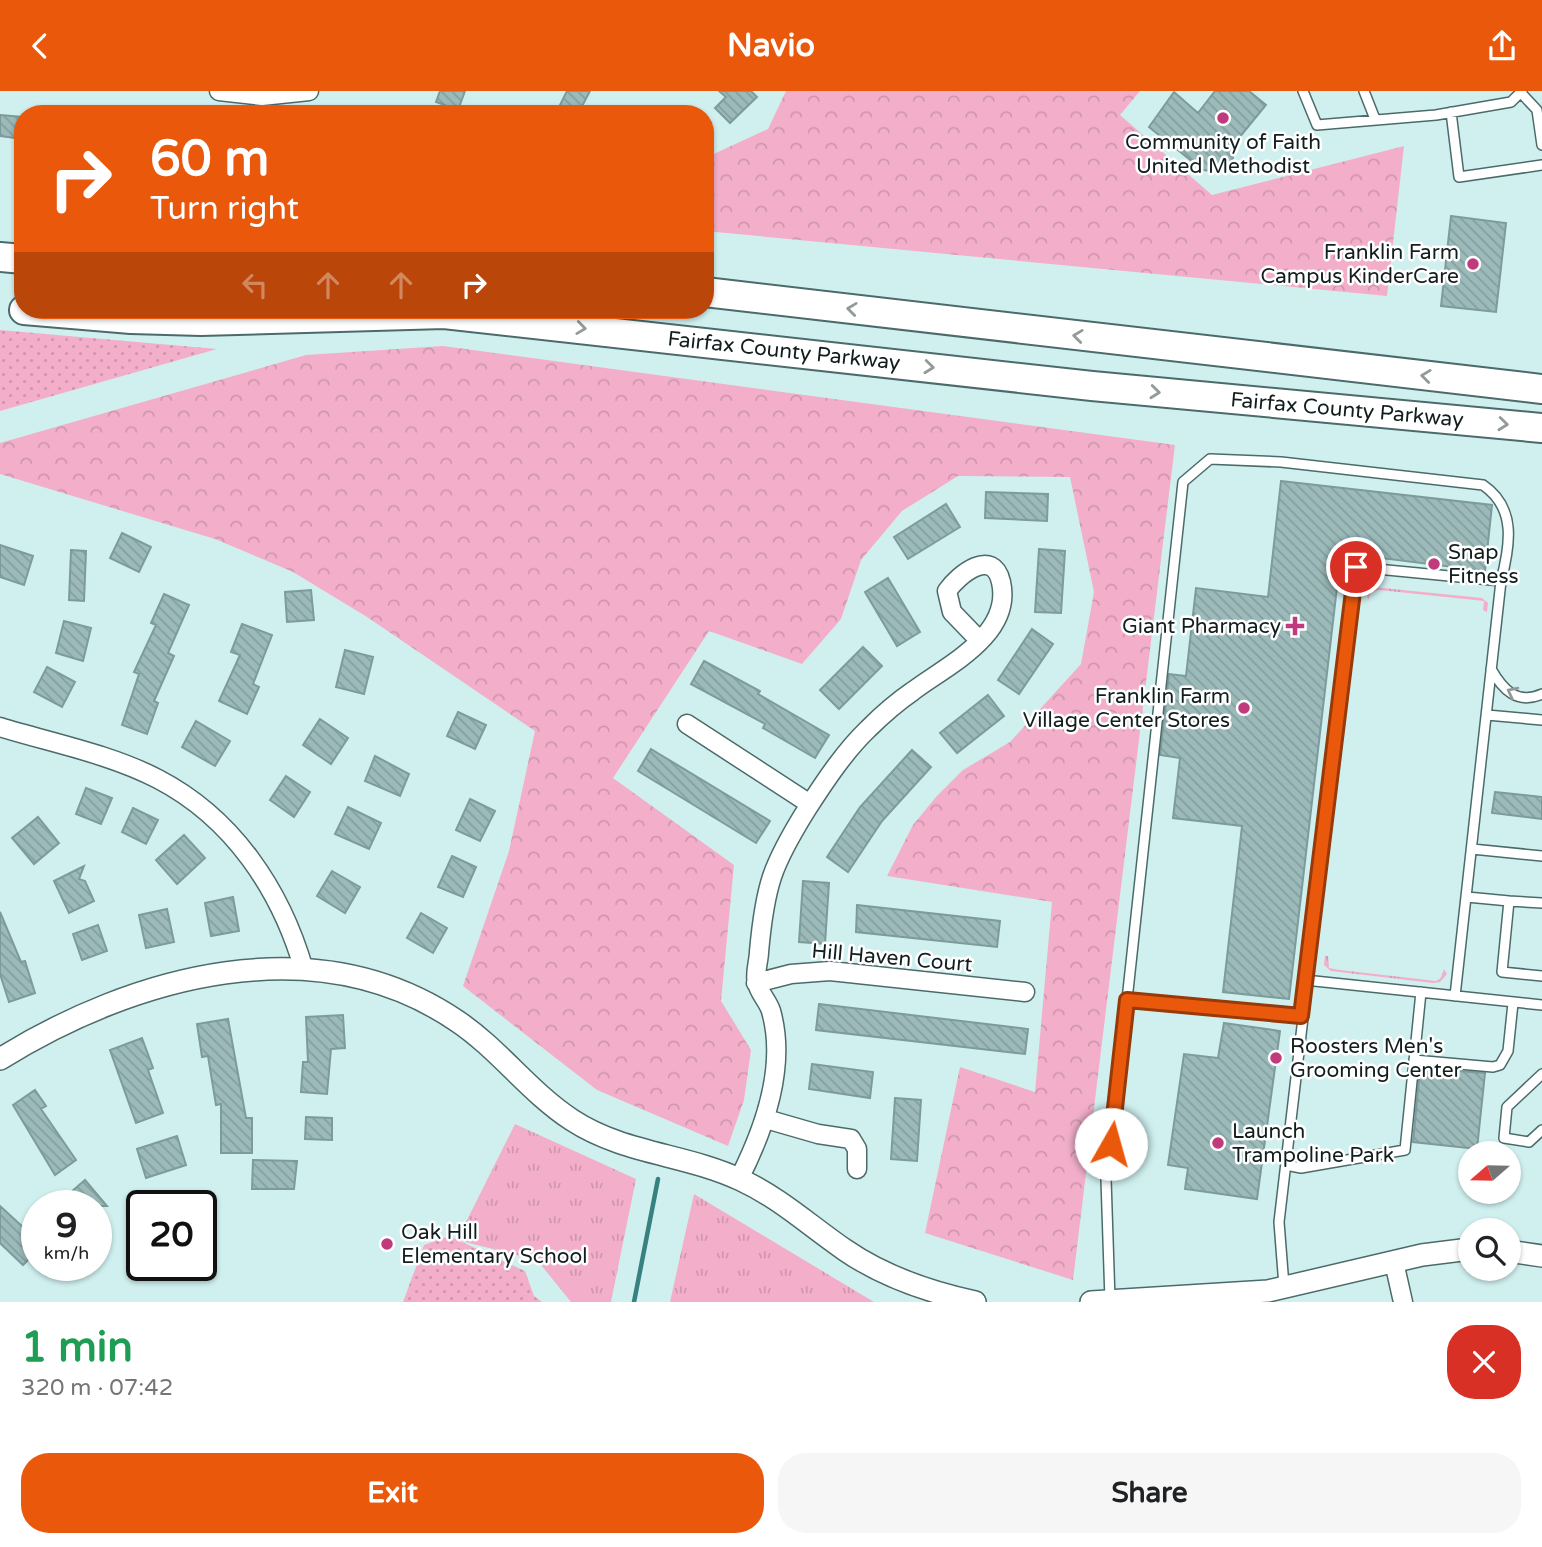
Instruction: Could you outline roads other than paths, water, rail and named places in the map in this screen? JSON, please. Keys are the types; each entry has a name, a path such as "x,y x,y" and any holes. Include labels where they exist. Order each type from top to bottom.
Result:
{"highway":[{"name":"Fairfax County Parkway","path":"714,293 1542,389"},
{"name":"Fairfax County Parkway","path":"131,319 250,319"},
{"name":"Fairfax County Parkway","path":"500,319 1092,386 1253,402 1321,405 1542,428"}],"street":[{"path":"219,91 262,96 309,91"},
{"path":"739,1179 766,1119 775,1031 771,1010 757,983 766,893 772,871 810,804 867,730 911,692 980,641"},
{"path":"687,724 810,804"},
{"path":"0,727 130,767 159,779 194,803 226,831 267,881 288,921 304,970"},
{"path":"0,1059 78,1015 159,986 243,971 304,970 344,973 428,1003 485,1043 545,1101 592,1132 633,1149 739,1179 780,1202 874,1268 930,1291 975,1302"},
{"name":"Hill Haven Court","path":"757,983 791,974 830,971 1025,992"},
{"path":"766,1119 818,1134 851,1139 857,1149 857,1169"},
{"path":"1101,1301 1220,1295 1284,1286 1458,1251"},
{"path":"1521,1253 1542,1256"},
{"path":"1394,1262 1404,1302"}],"lane":[{"path":"1303,91 1317,125 1451,113 1511,102 1521,92 1537,110 1542,145"},
{"path":"1364,91 1375,119"},
{"path":"1451,113 1459,177 1542,165"},
{"path":"1101,1301 1106,1179 1183,482 1210,459 1281,461 1483,485 1500,496 1508,516 1455,996"},
{"path":"1284,1286 1279,1222 1305,980 1356,567 1501,581"},
{"path":"1491,669 1508,693 1518,698 1533,698 1542,694"},
{"path":"1487,715 1542,720"},
{"path":"1472,849 1542,856"},
{"path":"1467,897 1542,903"},
{"path":"1509,901 1502,972 1542,976"},
{"path":"1305,980 1542,1005"},
{"path":"1286,1165 1301,1168 1405,1150 1421,992"},
{"path":"1127,1000 1301,1016"},
{"path":"1414,1060 1493,1067 1500,1065 1508,1051 1513,1003"},
{"path":"1540,1081 1507,1107 1504,1138 1529,1142 1542,1130"}],"waterway":[{"path":"634,1302 658,1179"}],"place":[{"name":"Community of Faith United Methodist","path":"1223,118"},
{"name":"Franklin Farm Campus KinderCare","path":"1473,264"},
{"name":"Snap Fitness","path":"1434,564"},
{"name":"Giant Pharmacy","path":"1295,626"},
{"name":"Franklin Farm Village Center Stores","path":"1244,708"},
{"name":"Roosters Men's Grooming Center","path":"1276,1058"},
{"name":"Launch Trampoline Park","path":"1218,1143"},
{"name":"Oak Hill Elementary School","path":"387,1244"}]}
